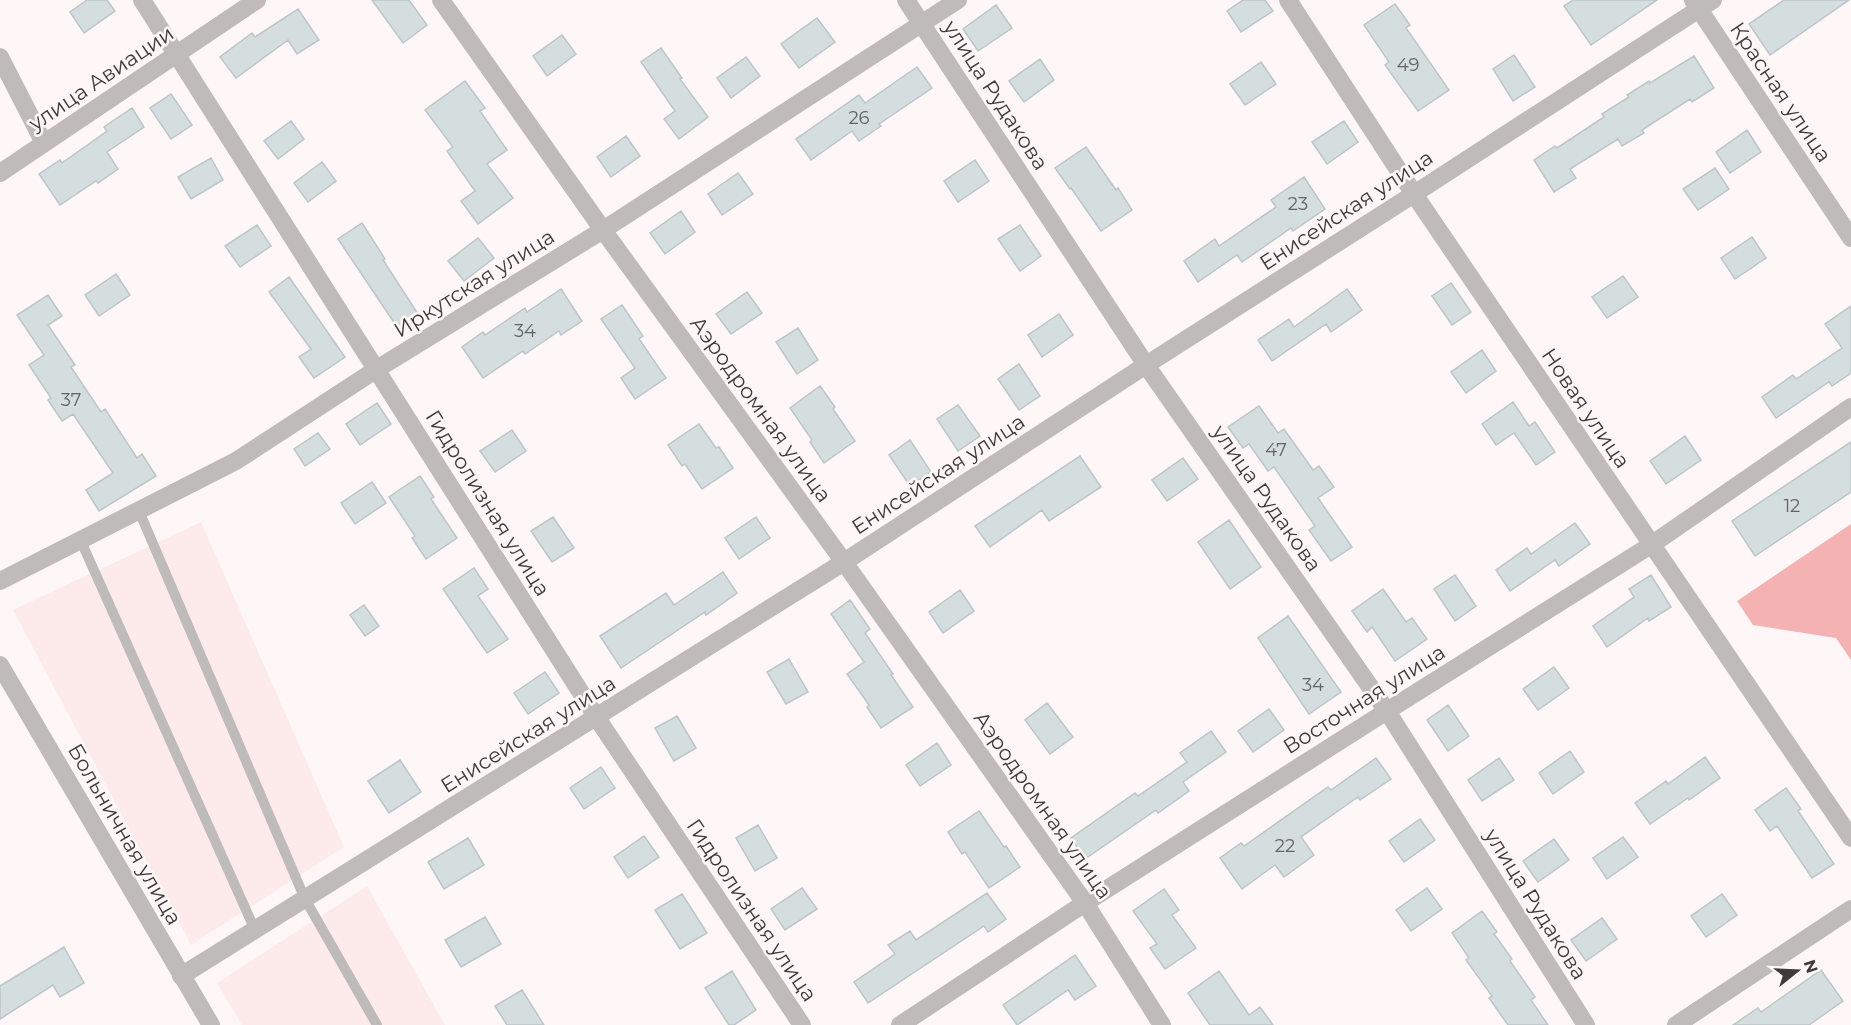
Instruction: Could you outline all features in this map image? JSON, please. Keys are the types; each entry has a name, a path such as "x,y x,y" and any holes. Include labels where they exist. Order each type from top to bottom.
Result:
{"street":[{"name":"Гидролизная улица","path":"142,0 597,717 802,1025"},
{"name":"улица Авиации","path":"0,173 257,0"},
{"name":"Аэродромная улица","path":"441,0 1085,903 1162,1025"},
{"name":"улица Рудакова","path":"906,0 1146,364 1387,711 1586,1025"},
{"name":"Иркутская улица","path":"0,581 236,461 377,369 603,230 958,0"},
{"name":"Новая улица","path":"1288,0 1414,194 1851,838"},
{"name":"Енисейская улица","path":"181,976 844,562 1146,364 1414,194 1702,3"},
{"name":"Красная улица","path":"1702,3 1851,238"},
{"path":"0,57 44,143"},
{"name":"Восточная улица","path":"900,1025 1085,903 1652,545 1851,407"},
{"name":"Больничная улица","path":"0,665 211,1025"},
{"path":"1676,1025 1851,909"}],"lane":[{"path":"138,511 305,899 377,1025"},
{"path":"80,539 255,930"}],"shaded area":[{"path":"201,522 344,847 191,945 13,610"},
{"path":"1851,524 1851,660 1836,638 1753,625 1737,601"},
{"path":"367,886 445,1025 242,1025 217,983"}],"building":[{"path":"87,0 107,0 115,11 84,33 70,12"},
{"path":"372,0 409,0 427,25 403,43"},
{"path":"1243,0 1265,0 1273,11 1241,32 1227,11"},
{"path":"1573,0 1657,0 1591,45 1564,6"},
{"path":"1784,0 1849,0 1770,55 1749,24"},
{"path":"1395,4 1410,25 1406,28 1449,90 1418,111 1385,65 1389,62 1364,25"},
{"path":"996,5 1012,28 978,51 963,29"},
{"path":"298,9 319,40 297,54 288,40 236,78 220,57 252,33 255,37"},
{"path":"817,18 835,42 799,68 781,44"},
{"path":"562,35 576,54 547,76 533,56"},
{"path":"661,48 708,117 679,139 664,119 675,111 641,62"},
{"path":"1514,55 1535,87 1513,101 1493,69"},
{"path":"1694,56 1714,88 1692,102 1690,99 1642,130 1644,133 1622,146 1618,139 1570,169 1576,178 1554,192 1534,160 1555,146 1557,148 1604,117 1602,114 1629,97 1627,95"},
{"path":"746,57 760,76 731,98 717,78"},
{"path":"1040,59 1054,80 1024,102 1009,81"},
{"path":"1261,62 1276,84 1245,105 1230,84"},
{"path":"917,67 932,88 879,124 881,126 859,141 852,131 811,160 796,139 859,95 865,103"},
{"path":"465,81 485,108 480,111 507,150 487,164 513,198 478,224 461,201 475,191 447,151 453,147 425,110"},
{"path":"171,94 192,125 171,139 150,108"},
{"path":"132,108 144,127 107,152 118,169 60,205 39,174 60,160 62,163 107,131 104,127"},
{"path":"291,121 304,139 278,159 264,141"},
{"path":"1344,121 1358,142 1327,164 1312,142"},
{"path":"1747,130 1761,152 1730,173 1716,152"},
{"path":"626,136 640,156 611,177 597,157"},
{"path":"1086,147 1132,210 1101,231 1055,168"},
{"path":"211,158 223,180 191,199 178,177"},
{"path":"975,160 989,181 958,202 944,181"},
{"path":"322,162 336,181 308,202 294,183"},
{"path":"1715,168 1729,189 1698,210 1683,189"},
{"path":"738,173 753,194 722,215 708,194"},
{"path":"1304,177 1325,209 1293,231 1291,228 1242,262 1237,255 1198,282 1184,261 1215,239 1219,246 1276,207 1271,200"},
{"path":"681,211 695,232 665,254 650,233"},
{"path":"362,223 418,314 397,327 338,239"},
{"path":"257,225 271,246 240,267 225,246"},
{"path":"1020,225 1041,256 1020,271 998,239"},
{"path":"1752,237 1766,258 1735,279 1721,258"},
{"path":"478,238 494,258 464,281 448,261"},
{"path":"116,274 130,295 99,316 85,295"},
{"path":"1623,276 1638,297 1607,318 1592,297"},
{"path":"289,277 345,357 314,378 299,357 311,349 269,292"},
{"path":"1451,283 1471,312 1452,325 1432,296"},
{"path":"561,289 582,321 561,335 559,331 525,354 523,351 483,378 462,347 483,332 485,335 525,308 527,312"},
{"path":"1347,289 1362,310 1331,332 1326,324 1272,361 1258,340 1289,319 1294,327"},
{"path":"747,292 762,313 731,334 716,314"},
{"path":"48,295 62,316 48,325 75,365 71,367 101,412 105,409 137,458 142,454 156,476 99,511 86,490 113,473 73,414 62,421 48,400 51,398 29,365 44,355 17,315"},
{"path":"622,305 643,336 639,339 666,378 635,399 621,378 635,368 601,319"},
{"path":"1851,306 1851,373 1832,386 1829,382 1776,418 1762,397 1793,375 1796,379 1842,348 1825,324"},
{"path":"1059,314 1073,335 1042,357 1028,335"},
{"path":"798,328 818,360 797,374 776,342"},
{"path":"1482,350 1496,371 1466,393 1451,372"},
{"path":"1019,364 1040,396 1019,410 998,379"},
{"path":"820,386 855,441 824,463 810,442 812,440 790,408"},
{"path":"1513,402 1529,426 1535,422 1555,452 1536,465 1514,433 1496,445 1482,424"},
{"path":"377,403 391,424 360,445 346,424"},
{"path":"958,405 980,436 958,451 937,419"},
{"path":"1259,406 1278,433 1284,429 1313,470 1319,466 1334,487 1318,498 1352,547 1331,561 1309,530 1315,526 1274,467 1268,471 1249,444 1243,448 1228,427"},
{"path":"699,424 733,468 702,489 685,464 682,466 668,445"},
{"path":"512,430 526,451 495,472 480,451"},
{"path":"318,433 330,449 305,466 294,449"},
{"path":"1685,436 1701,460 1666,484 1650,461"},
{"path":"910,440 931,472 910,486 889,455"},
{"path":"1851,442 1851,492 1755,556 1732,521"},
{"path":"1080,456 1101,487 1049,521 1042,510 990,547 975,526"},
{"path":"1183,458 1198,479 1167,501 1152,480"},
{"path":"420,476 434,497 431,499 457,538 426,559 412,538 415,536 389,497"},
{"path":"372,482 386,503 355,524 341,503"},
{"path":"553,517 574,548 552,562 531,531"},
{"path":"756,517 770,538 739,559 725,538"},
{"path":"1229,520 1261,567 1230,589 1198,542"},
{"path":"1575,523 1590,544 1559,566 1555,560 1510,591 1496,570 1527,548 1531,554"},
{"path":"474,568 488,589 478,596 508,639 487,653 443,589"},
{"path":"723,572 737,593 621,668 600,636 666,593 674,605"},
{"path":"1455,575 1476,606 1455,621 1434,589"},
{"path":"1651,575 1671,607 1649,621 1648,618 1607,647 1593,626 1634,597 1629,589"},
{"path":"1383,589 1406,622 1412,618 1427,639 1395,661 1372,627 1367,632 1352,611"},
{"path":"960,590 974,611 943,633 929,612"},
{"path":"850,600 870,629 865,633 913,707 881,728 867,707 869,705 847,674 864,662 831,614"},
{"path":"364,605 379,626 365,636 350,615"},
{"path":"1288,616 1341,692 1309,714 1258,638"},
{"path":"789,659 808,692 786,704 767,672"},
{"path":"1554,667 1569,688 1538,710 1523,689"},
{"path":"545,672 559,693 528,714 514,693"},
{"path":"1047,703 1073,737 1050,754 1025,720"},
{"path":"1448,705 1469,736 1448,751 1427,720"},
{"path":"1269,709 1284,730 1253,752 1238,731"},
{"path":"677,716 696,748 674,761 655,728"},
{"path":"1211,731 1226,752 1183,782 1189,791 1158,813 1156,810 1085,859 1071,838 1135,793 1138,796 1187,762 1180,753"},
{"path":"937,743 951,765 920,786 906,765"},
{"path":"1570,751 1584,772 1553,794 1539,773"},
{"path":"1705,757 1720,778 1650,824 1635,803 1666,781 1668,784"},
{"path":"1376,758 1391,779 1360,800 1358,797 1301,837 1314,855 1284,877 1275,865 1242,889 1220,858 1241,843 1244,846 1328,787 1331,790"},
{"path":"1499,758 1514,780 1482,801 1468,780"},
{"path":"400,760 421,792 389,813 368,781"},
{"path":"601,767 615,788 584,809 570,788"},
{"path":"1786,788 1801,809 1798,811 1834,864 1812,878 1777,826 1770,831 1755,810"},
{"path":"979,811 1020,867 989,888 965,852 962,854 948,832"},
{"path":"1420,819 1435,840 1404,862 1389,841"},
{"path":"758,825 777,858 755,871 736,838"},
{"path":"644,836 659,857 628,878 614,857"},
{"path":"1623,837 1638,857 1607,879 1593,858"},
{"path":"468,838 484,865 444,889 428,862"},
{"path":"1554,839 1569,860 1538,882 1523,861"},
{"path":"802,888 817,909 785,930 771,909"},
{"path":"1427,888 1442,909 1411,931 1396,910"},
{"path":"1164,889 1179,910 1172,915 1196,948 1165,969 1150,948 1157,944 1133,911"},
{"path":"987,893 1006,919 988,932 984,926 868,1003 854,982 895,954 888,945 910,931 916,940"},
{"path":"682,894 707,933 680,949 655,910"},
{"path":"1722,894 1737,915 1706,937 1691,916"},
{"path":"1482,911 1497,932 1494,934 1512,959 1510,961 1535,997 1531,1000 1548,1025 1508,1025 1489,998 1492,996 1466,960 1469,958 1452,933"},
{"path":"485,917 501,944 461,967 445,940"},
{"path":"1602,918 1617,939 1586,961 1571,940"},
{"path":"64,947 84,983 60,997 53,985 0,1019 0,986"},
{"path":"1075,955 1096,986 1075,1000 1068,990 1017,1025 1003,1005"},
{"path":"1821,970 1843,1001 1809,1025 1733,1025 1758,1008 1761,1012"},
{"path":"732,971 756,1010 734,1025 729,1025 705,988"},
{"path":"1219,971 1249,1015 1260,1007 1273,1025 1210,1025 1188,993"},
{"path":"522,990 544,1025 507,1025 495,1006"}]}
